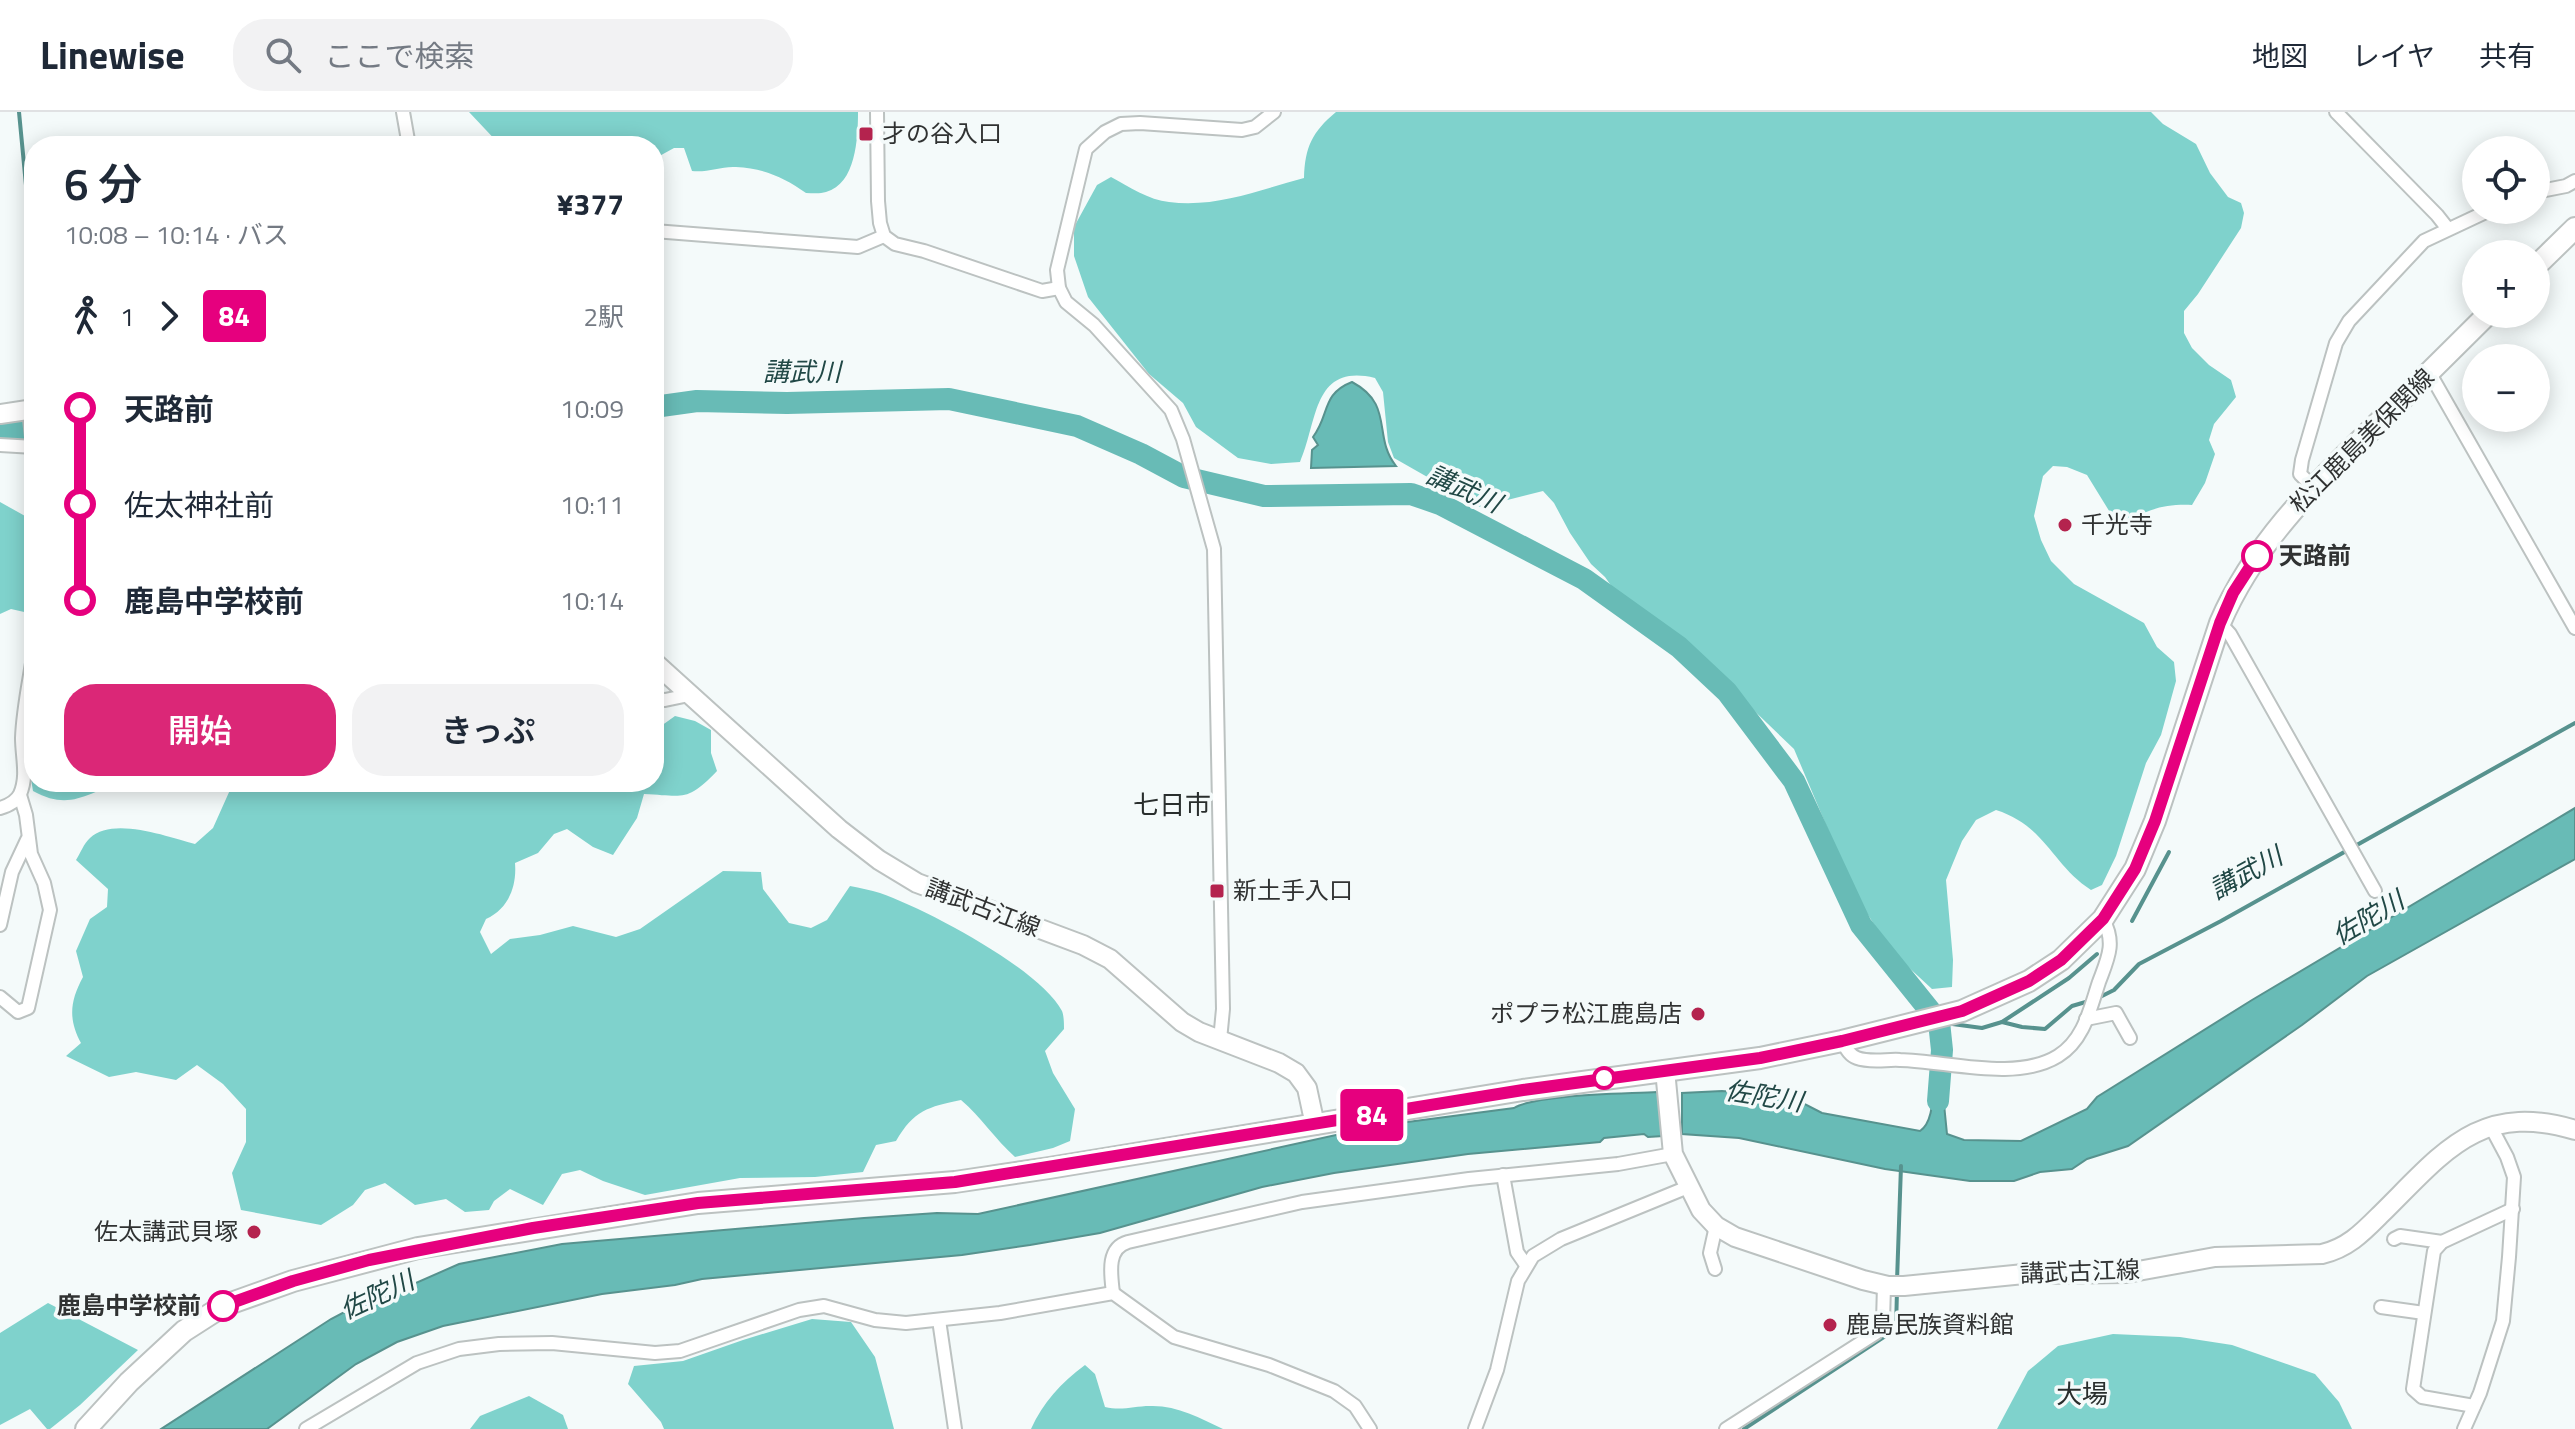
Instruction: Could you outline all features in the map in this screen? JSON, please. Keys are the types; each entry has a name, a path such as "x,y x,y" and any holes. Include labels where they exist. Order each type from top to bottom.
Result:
{"main road":[{"path":"2550,252 2575,228"},
{"name":"松江鹿島美保関線","path":"86,1429 129,1382 184,1331 223,1306 293,1281 369,1260 533,1228 658,1208 955,1182 1315,1125 1666,1078 1842,1041 1962,1011 2029,981 2061,960 2103,919 2135,869 2155,821 2220,623 2233,593 2269,537 2313,487 2474,328"},
{"path":"0,414 24,415"},
{"name":"講武古江線","path":"664,671 839,829 879,860 917,883 1083,945 1110,959 1182,1022 1296,1073 1307,1088 1315,1125"},
{"name":"講武古江線","path":"1666,1078 1671,1146 1688,1187 1701,1210 1716,1226 1735,1237 1835,1272 1892,1285 2024,1274 2127,1273 2215,1257 2299,1255 2337,1250 2355,1240 2463,1137 2491,1127 2531,1122 2575,1130"}],"street":[{"path":"403,112 407,136"},
{"path":"877,112 878,201 884,236 895,244 1042,291 1059,288"},
{"path":"1220,1040 1223,1009 1214,549 1178,424 1171,410 1094,325 1066,302 1059,288 1057,270 1086,149 1105,132 1121,124 1140,123 1242,130 1255,127 1274,112"},
{"path":"2336,112 2448,229"},
{"path":"2550,189 2575,181"},
{"path":"2313,487 2300,474 2302,460 2336,343 2349,321 2424,241 2462,223"},
{"path":"664,232 858,247 884,236"},
{"path":"2429,372 2575,628"},
{"path":"0,445 24,445"},
{"path":"2220,623 2230,634 2375,891"},
{"path":"664,698 689,695"},
{"path":"24,718 24,757"},
{"path":"0,997 18,1012 28,1008 49,922 48,898 27,840 26,815 20,795 24,772"},
{"path":"0,808 20,795"},
{"path":"0,925 12,872 27,840"},
{"path":"1842,1041 1856,1058 2006,1068 2043,1063 2055,1058 2074,1043 2086,1019 2111,944 2111,933 2103,919"},
{"path":"2086,1019 2116,1013 2130,1038"},
{"path":"2464,1429 2503,1321 2514,1177 2491,1127"},
{"path":"1113,1293 1112,1258 1120,1244 1302,1202 1503,1175 1618,1164 1671,1146"},
{"path":"1503,1175 1517,1252 1526,1265"},
{"path":"1475,1429 1497,1370 1510,1309 1526,1265 1533,1256 1551,1244 1688,1187"},
{"path":"2474,1406 2422,1397 2414,1392 2434,1251 2442,1242 2513,1209"},
{"path":"1715,1269 1710,1253 1716,1226"},
{"path":"2394,1239 2400,1236 2442,1242"},
{"path":"1726,1429 1876,1333 1883,1322 1892,1285"},
{"path":"306,1429 417,1363 459,1349 499,1344 552,1343 655,1353 680,1351 799,1310 824,1306 875,1320 906,1323 1000,1313 1113,1293 1174,1337 1269,1365 1334,1391 1355,1406 1370,1429"},
{"path":"2381,1307 2424,1313"},
{"path":"939,1320 955,1429"}],"shaded area":[{"path":"469,112 858,112 856,147 844,180 826,192 816,193 806,193 782,178 755,169 730,167 692,171 684,148 674,148 664,154 664,136 492,136"},
{"path":"1336,112 2151,112 2163,124 2196,144 2210,173 2228,197 2241,203 2244,213 2241,228 2184,311 2184,333 2192,348 2231,380 2236,397 2214,424 2209,440 2215,454 2205,483 2192,505 2159,508 2129,521 2111,514 2087,475 2067,467 2053,466 2043,476 2034,516 2051,561 2074,584 2144,623 2157,647 2174,662 2176,681 2161,735 2146,763 2116,856 2102,885 2091,890 2067,869 2038,836 2013,817 1996,810 1976,820 1962,841 1946,880 1953,960 1952,987 1932,989 1891,951 1856,896 1794,749 1671,631 1619,597 1591,564 1554,503 1543,491 1480,507 1394,458 1388,442 1383,392 1375,378 1354,376 1339,379 1328,387 1315,414 1300,462 1271,464 1238,458 1196,427 1183,403 1149,374 1088,297 1074,256 1074,227 1097,185 1111,177 1154,199 1186,203 1237,197 1304,178 1311,141"},
{"path":"0,502 24,515 24,612 11,609 0,614"},
{"path":"675,716 695,721 711,730 711,753 717,771 699,788 685,795 644,794 637,818 613,855 593,847 567,829 554,834 538,853 515,863 510,896 494,915 486,919 480,932 491,954 510,939 573,926 616,937 640,929 723,871 761,872 763,889 789,923 811,928 827,920 850,886 880,893 925,912 980,942 1031,977 1050,995 1062,1011 1064,1029 1045,1051 1053,1073 1075,1109 1070,1141 1015,1157 961,1100 923,1112 909,1122 896,1141 876,1145 863,1172 815,1177 740,1178 645,1195 580,1170 562,1174 543,1205 510,1189 494,1201 489,1210 465,1212 446,1199 415,1205 385,1183 365,1190 353,1205 321,1225 241,1210 232,1173 246,1142 246,1109 223,1084 197,1065 176,1080 136,1072 109,1077 66,1056 81,1043 72,1018 75,994 83,977 76,951 90,919 107,907 108,889 76,860 88,840 100,832 126,828 195,844 213,828 229,792 664,792 664,724"},
{"path":"35,792 96,792 69,800"},
{"path":"48,1303 138,1350 50,1429 30,1409 0,1425 0,1333"},
{"path":"812,1319 851,1322 875,1357 894,1429 664,1429 628,1384 634,1366 683,1361"},
{"path":"2113,1334 2180,1337 2232,1345 2315,1374 2339,1402 2352,1429 1997,1429 2028,1371 2058,1346"},
{"path":"1085,1365 1095,1374 1105,1407 1169,1408 1223,1429 1031,1429 1054,1394"},
{"path":"529,1396 563,1415 568,1429 470,1429 480,1416"}],"water":[{"path":"1352,382 1374,401 1389,455 1396,466 1311,468 1312,450 1318,445 1313,437 1331,399 1342,387"},
{"name":"佐陀川","path":"2575,808 2575,859 2367,976 2128,1146 2087,1159 2072,1169 2040,1172 2014,1181 1970,1181 1885,1169 1739,1138 1682,1134 1682,1093 1722,1091 1791,1097 1822,1113 1920,1131 1931,1113 1935,1072 1947,1072 1944,1104 1947,1134 1964,1140 2021,1141 2087,1109 2097,1097 2252,1000"},
{"path":"1657,1092 1663,1136 1648,1137 1644,1134 1604,1138 1600,1142 1468,1154 1334,1173 1262,1187 1100,1233 1030,1245 962,1255 702,1279 602,1294 443,1326 397,1342 356,1364 267,1429 161,1429 331,1319 459,1264 562,1244 864,1218 937,1213 978,1214 1377,1126 1514,1108 1561,1097"}],"waterway":[{"path":"19,112 24,164"},
{"name":"講武川","path":"664,406 697,401 787,403 949,399 1077,426 1184,477 1264,496 1411,494 1440,504 1584,579 1679,647 1727,692 1794,781 1861,925 1939,1022 1942,1050 1938,1101"},
{"name":"講武川","path":"0,433 24,430"},
{"name":"講武川","path":"2098,998 2114,990 2139,964 2575,723"},
{"path":"2132,921 2169,852"},
{"path":"2002,1022 2069,978 2097,954"},
{"name":"講武川","path":"1945,1023 1982,1028 2002,1022 2045,1029 2072,1006 2089,1001"},
{"path":"1897,1281 1901,1166"},
{"path":"1744,1429 1896,1329 1897,1290"}],"bus line":[{"name":"84","path":"223,1306 293,1281 369,1260 533,1228 698,1203 955,1182 1049,1168 1523,1090 1760,1058 1962,1011 2029,981 2061,960 2103,919 2135,869 2155,821 2220,623 2233,593 2257,556"}],"place":[{"name":"才の谷入口","path":"866,134"},
{"name":"千光寺","path":"2065,525"},
{"name":"天路前","path":"2257,556"},
{"name":"新土手入口","path":"1217,891"},
{"name":"ポプラ松江鹿島店","path":"1698,1014"},
{"name":"佐太講武貝塚","path":"254,1232"},
{"name":"鹿島中学校前","path":"223,1306"},
{"name":"鹿島民族資料館","path":"1830,1325"}],"district":[{"name":"七日市","path":"1172,805"},
{"name":"大場","path":"2082,1394"}]}
